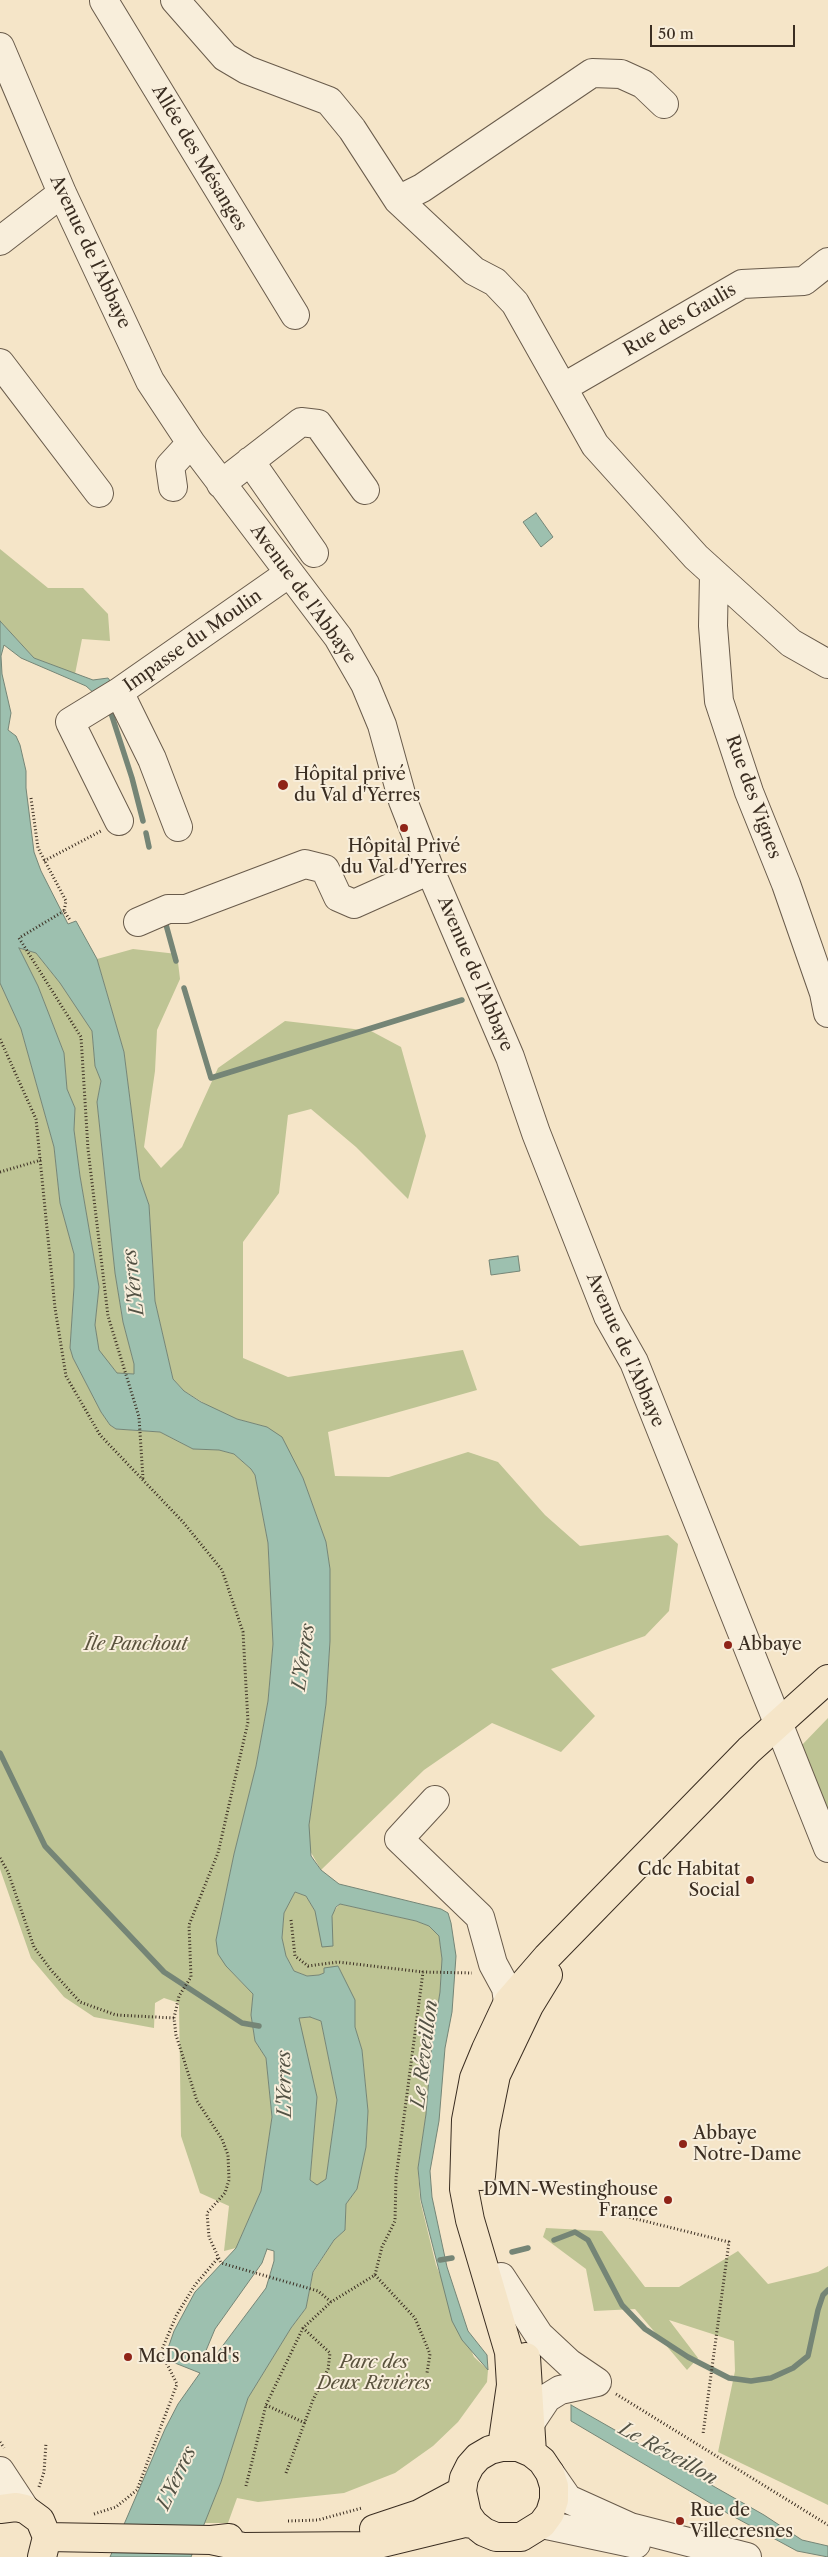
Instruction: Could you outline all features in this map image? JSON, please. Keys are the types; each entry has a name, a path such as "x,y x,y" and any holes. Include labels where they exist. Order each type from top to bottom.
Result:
{"main road":[{"path":"529,2394 509,2352 470,2220 464,2181 466,2120 474,2078 508,2002 546,1957 749,1750 828,1679"},
{"path":"532,2453 529,2394 520,2330 501,2277 483,2214 480,2169 496,2075 529,2006 590,1913"},
{"path":"502,2447 529,2394"},
{"path":"502,2447 518,2447 532,2453 542,2461 550,2473 554,2486 554,2500 550,2513 542,2524 521,2537 508,2539 484,2532 474,2524 467,2514 462,2491 464,2478 470,2466 490,2450 502,2447"},
{"path":"20,2504 40,2520 44,2547 114,2537 211,2540 244,2536 341,2535 369,2530 419,2514 462,2491"},
{"path":"211,2540 243,2547 370,2546 465,2523 474,2524"}],"street":[{"name":"Allée des Mésanges","path":"104,0 295,315"},
{"path":"174,0 225,58 247,70 329,101 352,129 398,200 474,271 495,282 515,303 595,445 696,557 714,574 791,643 828,664"},
{"name":"Avenue de l'Abbaye","path":"0,47 62,193 150,381 191,444 288,574 338,637 365,684 382,725 403,801 428,865 510,1057 536,1132 608,1316 634,1362 828,1848"},
{"path":"398,200 422,188 592,73 622,74 643,84 664,104"},
{"path":"0,240 62,193"},
{"name":"Rue des Gaulis","path":"564,387 742,284 804,281 828,262"},
{"path":"0,363 99,493"},
{"path":"221,484 301,422 318,424 365,490"},
{"path":"172,487 170,466 191,444"},
{"path":"250,461 314,553"},
{"name":"Impasse du Moulin","path":"178,827 152,759 119,692 288,574"},
{"name":"Rue des Vignes","path":"714,574 714,626 719,701 749,792 786,884 821,984 828,1014"},
{"path":"119,692 70,722 119,822"},
{"path":"138,922 168,909 186,910 305,864 325,869 338,898 354,904 428,865"},
{"path":"390,872 428,865"},
{"path":"435,1800 399,1839 480,1917 493,1964 506,1988 508,2002"},
{"path":"501,2277 539,2335 569,2363 597,2382"},
{"path":"529,2394 597,2382"},
{"path":"0,2471 20,2504"},
{"path":"550,2473 568,2499 630,2527 747,2557"},
{"path":"542,2524 582,2531 689,2557"}],"path":[{"path":"31,798 38,848 66,901 64,911 70,920"},
{"path":"44,862 119,822"},
{"path":"64,911 19,938 81,1038 88,1149 108,1316 139,1417 143,1478"},
{"path":"0,1039 36,1119 55,1308 66,1376 100,1435 143,1478 222,1570 243,1632 248,1722 218,1853 189,1925 191,1977 179,1996 174,2018 176,2035 197,2101 222,2139 228,2155 229,2180 225,2193 207,2213 209,2237 221,2263 318,2291 331,2302"},
{"path":"0,1172 41,1160"},
{"path":"0,1858 8,1872 34,1947 51,1970 80,2002 116,2015 174,2018"},
{"path":"291,1920 295,1956 308,1966 338,1962 423,1972 458,1973"},
{"path":"246,2486 266,2406 303,2328 331,2302 375,2275 382,2247 395,2221 396,2178 423,1972"},
{"path":"616,2214 729,2242 702,2434"},
{"path":"87,2516 116,2507 137,2490 177,2384 161,2352 176,2316 195,2286 218,2258"},
{"path":"375,2275 416,2318 430,2354 427,2373"},
{"path":"286,2473 328,2369 330,2353 303,2328"},
{"path":"597,2382 828,2525"},
{"path":"266,2406 305,2424"},
{"path":"20,2504 38,2488 44,2472 46,2443"},
{"path":"284,2522 318,2520 366,2507"}],"green space":[{"path":"0,549 48,588 83,588 108,614 110,641 82,639 75,674 34,658 0,621"},
{"path":"18,948 36,953 60,983 92,1031 95,1066 101,1081 97,1102 115,1273 123,1322 134,1364 134,1374 117,1373 99,1351 95,1325 99,1287 80,1176 74,1130 75,1108 67,1089 64,1053 38,986"},
{"path":"133,949 177,954 180,979 157,1030 155,1071 144,1147 161,1168 182,1147 218,1068 285,1021 371,1031 401,1047 426,1136 408,1199 356,1147 311,1109 288,1115 279,1193 243,1242 243,1358 288,1377 463,1350 477,1390 328,1432 335,1476 389,1477 468,1452 498,1462 545,1515 580,1546 668,1535 678,1544 669,1611 645,1636 551,1669 595,1716 561,1752 492,1723 424,1770 321,1870 309,1849 309,1825 326,1704 330,1642 330,1569 326,1542 303,1478 267,1427 237,1419 212,1408 184,1391 173,1379 155,1301 149,1205 140,1179 124,1052 97,959"},
{"name":"Île Panchout","path":"0,983 21,1029 54,1147 60,1203 74,1254 70,1348 73,1358 101,1412 110,1425 116,1429 160,1432 193,1449 219,1450 234,1454 251,1469 255,1475 268,1543 273,1644 268,1701 256,1766 234,1854 216,1940 226,1966 253,1994 251,2015 255,2041 266,2058 272,2117 261,2191 236,2248 224,2251 229,2206 200,2193 181,2136 179,2003 164,1998 155,2003 154,2028 94,2017 64,1997 31,1958 0,1869"},
{"path":"828,1718 828,1822 801,1746"},
{"name":"Parc des Deux Rivières","path":"295,1892 306,1896 315,1911 318,1921 331,1922 333,1912 340,1904 416,1921 429,1926 439,1936 442,1959 440,1992 432,2042 426,2114 418,2168 420,2200 436,2265 474,2357 488,2370 487,2382 458,2422 433,2446 395,2473 344,2493 258,2502 237,2498 228,2523 204,2523 221,2482 248,2398 291,2328 306,2308 313,2273 334,2240 345,2230 346,2204 357,2189 366,2147 368,2111 362,2050 355,2027 354,2000 338,1966 319,1975 307,1976 294,1971 286,1956 282,1939 284,1913"},
{"path":"310,2017 321,2021 337,2100 326,2179 317,2186 310,2180 317,2097 298,2018"},
{"path":"546,2228 602,2231 645,2287 679,2287 738,2251 768,2284 818,2272 828,2266 828,2505 718,2452 735,2371 734,2341 669,2320 698,2358 687,2370 635,2309 594,2311 586,2269 543,2237"}],"water":[{"path":"536,513 553,537 541,547 523,522"},
{"name":"L'Yerres","path":"0,621 34,658 93,680 108,678 114,686 96,695 86,686 21,658 4,645 1,656 2,674 11,713 8,730 16,736 20,745 26,771 26,788 34,852 41,871 68,924 76,921 97,959 124,1052 140,1179 149,1205 155,1301 173,1379 184,1391 201,1402 237,1419 267,1427 282,1437 303,1478 326,1542 330,1569 330,1641 326,1704 309,1825 311,1856 321,1870 339,1884 441,1909 448,1913 456,1956 452,2012 445,2048 439,2121 430,2171 432,2197 447,2267 468,2331 487,2355 488,2370 462,2340 452,2321 421,2200 418,2168 426,2114 432,2042 440,1992 442,1959 439,1936 429,1926 416,1921 340,1904 336,1907 332,1916 333,1946 322,1947 315,1911 306,1896 295,1892 284,1913 282,1938 286,1956 294,1971 307,1976 319,1975 324,1973 324,1968 338,1966 355,2000 355,2027 362,2050 368,2111 366,2147 357,2189 346,2204 345,2230 334,2240 313,2272 306,2308 291,2328 248,2398 221,2482 191,2557 110,2557 165,2429 178,2404 200,2373 170,2361 166,2354 174,2331 195,2292 236,2248 261,2191 272,2117 266,2058 255,2041 251,2015 253,1994 226,1966 218,1954 216,1940 234,1854 256,1766 268,1701 273,1644 268,1543 255,1475 251,1469 234,1454 219,1450 193,1449 160,1432 116,1429 110,1425 101,1412 73,1358 70,1348 74,1254 60,1203 54,1147 21,1029 0,983","holes":["19,948 36,953 60,983 92,1031 95,1066 101,1081 97,1102 115,1273 123,1322 134,1364 134,1374 117,1373 99,1350 95,1325 99,1287 80,1176 74,1130 75,1108 67,1089 64,1053 38,986","310,2017 321,2021 337,2100 326,2179 317,2185 310,2180 317,2097 299,2018","267,2249 274,2251 274,2261 266,2288 215,2356 205,2353 215,2329 262,2263"]},
{"path":"518,1256 520,1271 491,1275 489,1260"},
{"path":"571,2405 764,2515 802,2540 828,2546 828,2557 797,2551 727,2513 571,2421"}],"waterway":[{"path":"110,710 132,778 143,821"},
{"path":"146,833 149,847"},
{"path":"165,921 176,961"},
{"path":"184,988 211,1078 462,1000"},
{"path":"0,1753 45,1846 164,1972 242,2023 259,2026"},
{"path":"554,2240 575,2232 588,2240 622,2305 645,2329 688,2357 729,2378 751,2381 771,2378 793,2368 808,2356 818,2310 823,2295 828,2290"},
{"path":"512,2252 528,2248"},
{"path":"440,2260 452,2258"}],"place":[{"name":"Hôpital privé du Val d'Yerres","path":"283,785"},
{"name":"Hôpital Privé du Val d'Yerres","path":"404,828"},
{"name":"Abbaye","path":"728,1645"},
{"name":"Cdc Habitat Social","path":"750,1880"},
{"name":"Abbaye Notre-Dame","path":"683,2144"},
{"name":"DMN-Westinghouse France","path":"668,2200"},
{"name":"McDonald's","path":"128,2357"},
{"name":"Rue de Villecresnes","path":"680,2521"}],"water label":[{"name":"Le Réveillon","path":"425,2054"},
{"name":"Le Réveillon","path":"668,2454"}]}
